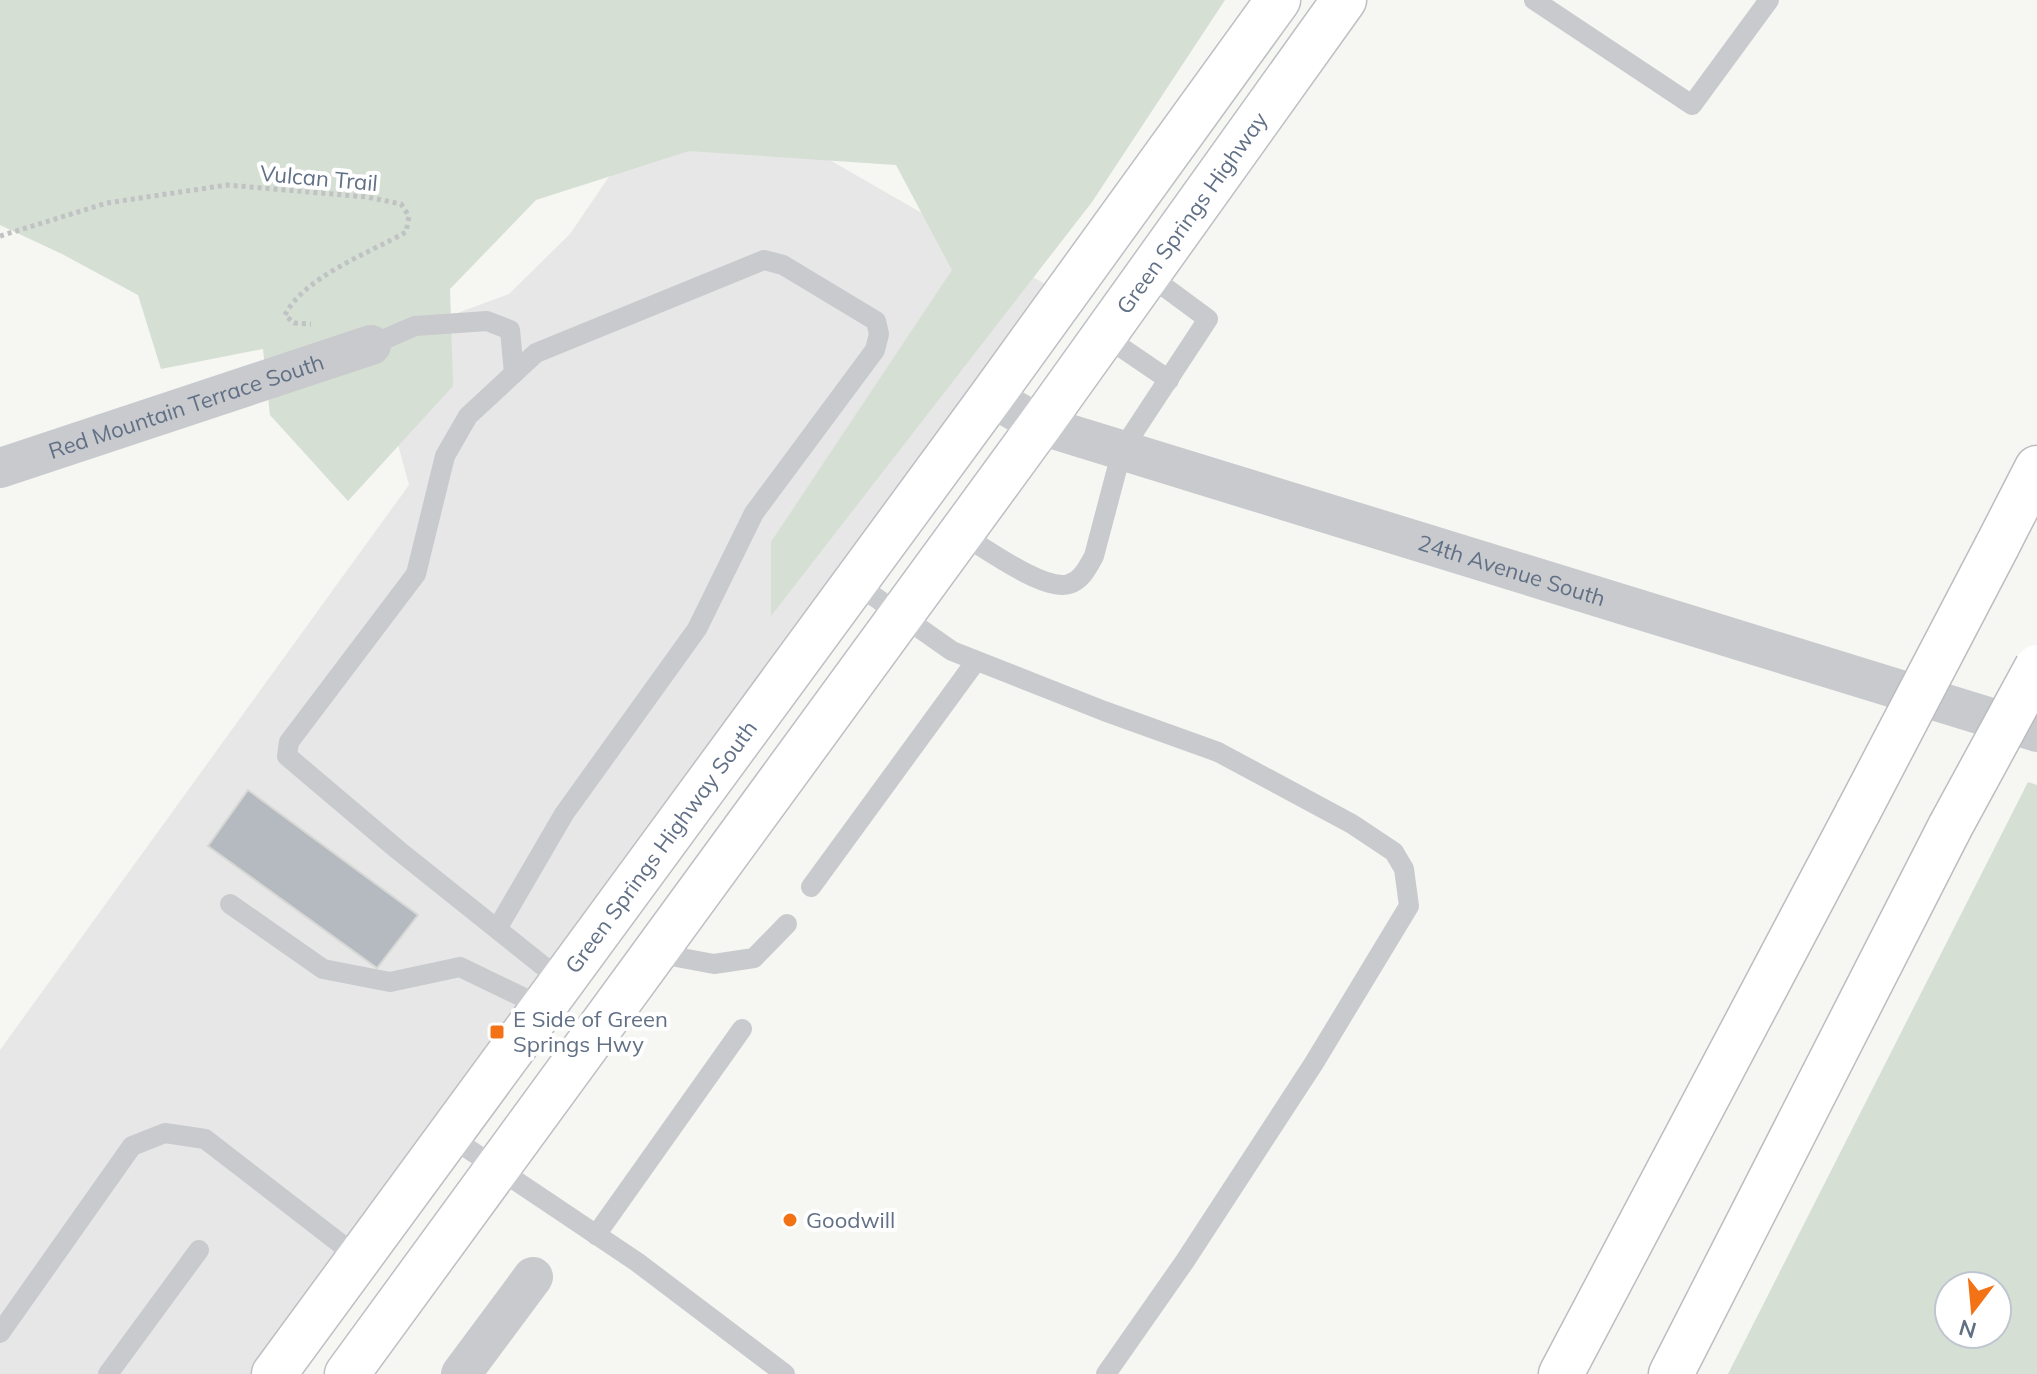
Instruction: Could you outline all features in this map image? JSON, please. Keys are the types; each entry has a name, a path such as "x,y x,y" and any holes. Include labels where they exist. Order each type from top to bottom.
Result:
{"main road":[{"path":"991,397 1278,0"},
{"name":"Green Springs Highway","path":"1040,425 1344,0"},
{"name":"Green Springs Highway South","path":"274,1374 991,397"},
{"path":"347,1374 1040,425"},
{"path":"1561,1374 2037,468"},
{"path":"1671,1374 1950,827 2037,667"}],"street":[{"name":"Red Mountain Terrace South","path":"0,468 371,345"},
{"name":"24th Avenue South","path":"991,397 1040,425 2037,732"},
{"path":"461,1374 533,1277"}],"lane":[{"path":"1534,0 1692,105 1769,0"},
{"path":"497,929 564,814 697,629 754,513 875,350 879,334 876,321 783,265 764,260 536,353 468,416 445,456 416,574 289,742 287,756 497,929 553,994"},
{"path":"961,534 1042,581 1067,585 1078,580 1094,556 1122,450 1208,319 1147,274"},
{"path":"371,345 415,326 487,321 510,330 514,373"},
{"path":"1103,335 1169,380"},
{"path":"855,583 952,651 1218,752 1352,824 1394,852 1404,869 1409,906 1314,1063 1185,1261 1106,1374"},
{"path":"811,887 976,661"},
{"path":"230,904 323,969 390,982 460,967 553,994"},
{"path":"655,953 714,964 754,958 787,924"},
{"path":"596,1235 742,1029"},
{"path":"0,1333 132,1146 165,1133 205,1139 359,1258"},
{"path":"449,1136 637,1262 785,1374"},
{"path":"108,1374 199,1250"}],"path":[{"name":"Vulcan Trail","path":"0,236 107,203 227,185 367,197 401,204 409,216 406,232 337,269 292,300 285,315 294,323 319,324"}],"shaded area":[{"path":"0,0 1225,0 1092,202 771,616 771,542 952,270 896,165 689,151 536,200 450,289 453,386 348,501 270,415 263,349 161,369 138,295 0,225"},
{"path":"670,68 1085,307 299,1374 0,1374 0,1050 409,485 371,345 509,294 570,234 634,140"},
{"path":"2028,782 2037,785 2037,1374 1728,1374"}],"building":[{"path":"248,790 418,915 377,968 208,846"}],"place":[{"name":"E Side of Green Springs Hwy","path":"497,1032"},
{"name":"Goodwill","path":"790,1220"}]}
